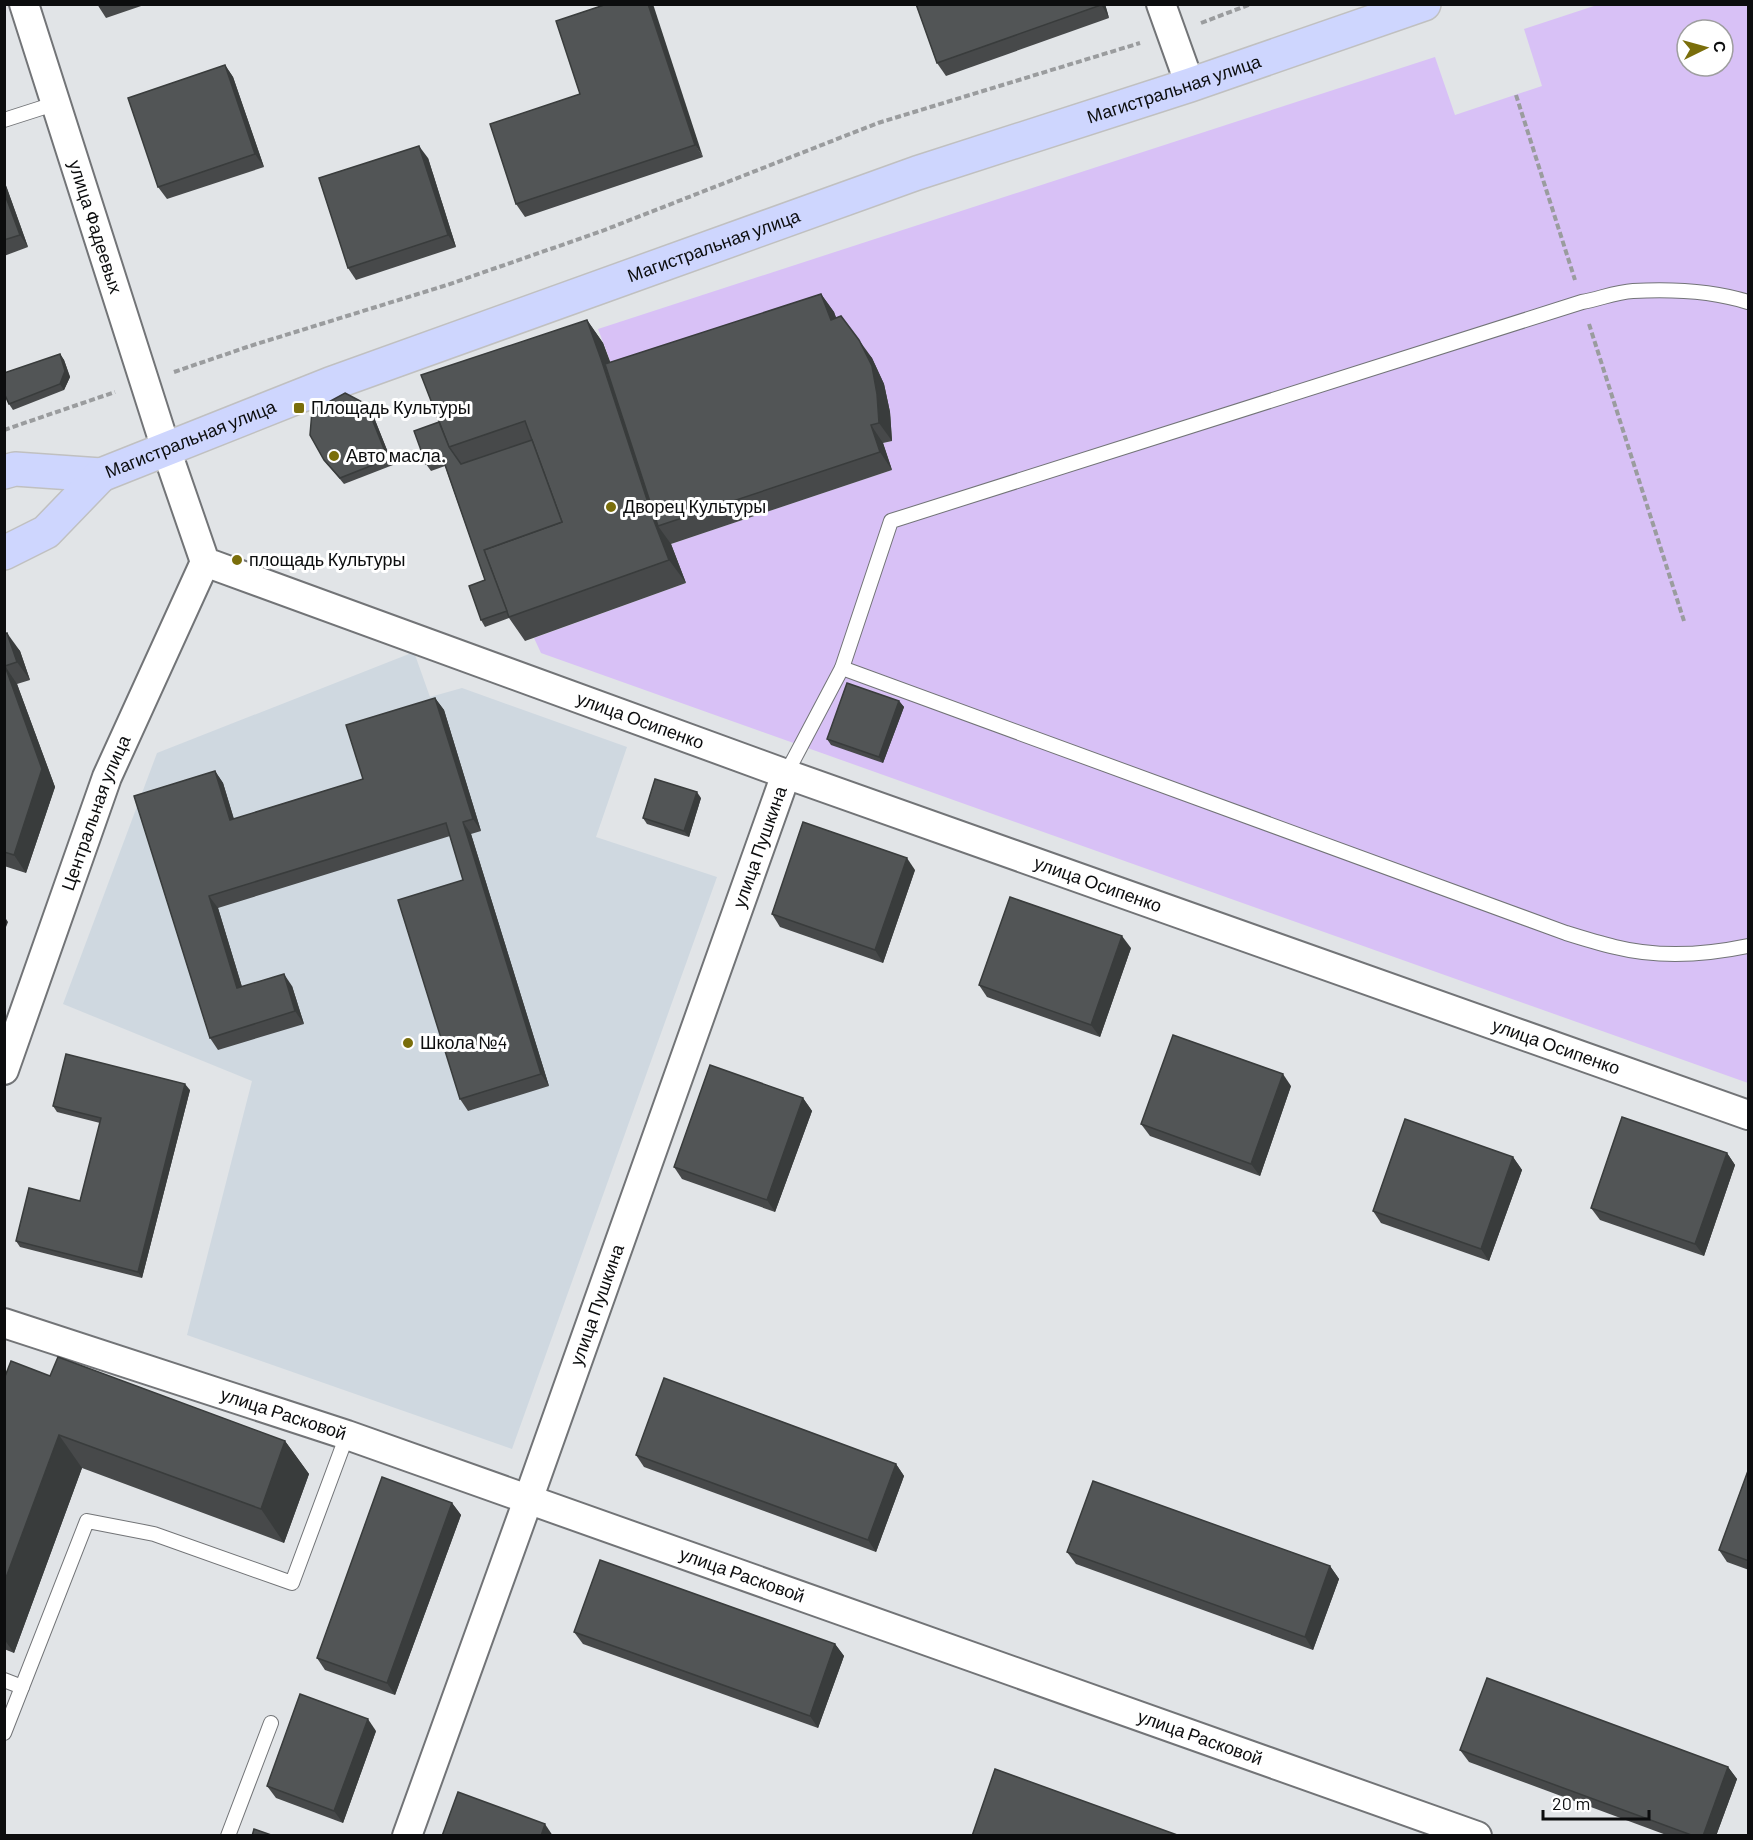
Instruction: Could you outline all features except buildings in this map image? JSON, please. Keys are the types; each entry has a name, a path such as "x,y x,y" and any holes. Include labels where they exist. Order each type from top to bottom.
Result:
{"main road":[{"name":"Магистральная улица","path":"4,472 15,469 101,475 330,384 917,173 1190,85 1424,4"},
{"path":"4,553 46,532 101,475"}],"street":[{"name":"улица Фадеевых","path":"24,4 166,449"},
{"path":"1161,4 1190,85"},
{"path":"166,449 205,562"},
{"name":"улица Осипенко","path":"205,562 786,774 1749,1115"},
{"name":"Центральная улица","path":"4,1070 107,777 205,562"},
{"name":"улица Пушкина","path":"407,1836 786,774"},
{"name":"улица Расковой","path":"4,1323 347,1435 1477,1836"}],"lane":[{"path":"4,120 57,103"},
{"path":"786,774 842,668 891,521 1582,302 1631,291 1651,291 1732,297 1749,303"},
{"path":"842,668 1566,933 1617,948 1670,954 1719,952 1749,946"},
{"path":"4,1733 87,1521 154,1534 292,1583 347,1435"},
{"path":"4,1680 22,1687"},
{"path":"228,1836 271,1723"}],"path":[{"path":"4,430 250,346 447,285 602,231 878,123 1171,33 1251,4"},
{"path":"1516,95 1684,621"}],"shaded area":[{"path":"1597,5 1748,5 1748,1083 541,653 534,638 686,583 671,544 892,470 883,443 892,441 890,412 884,384 618,382 598,329 1435,57 1455,115 1542,86 1524,29"},
{"name":"Школа №4","path":"414,652 430,697 462,688 627,747 596,837 717,877 512,1449 187,1335 252,1081 63,1004 157,753"}],"place":[{"name":"Площадь Культуры","path":"299,408"},
{"name":"Авто масла.","path":"334,456"},
{"name":"Дворец Культуры","path":"611,507"},
{"name":"площадь Культуры","path":"237,560"},
{"name":"Школа №4","path":"408,1043"}]}
